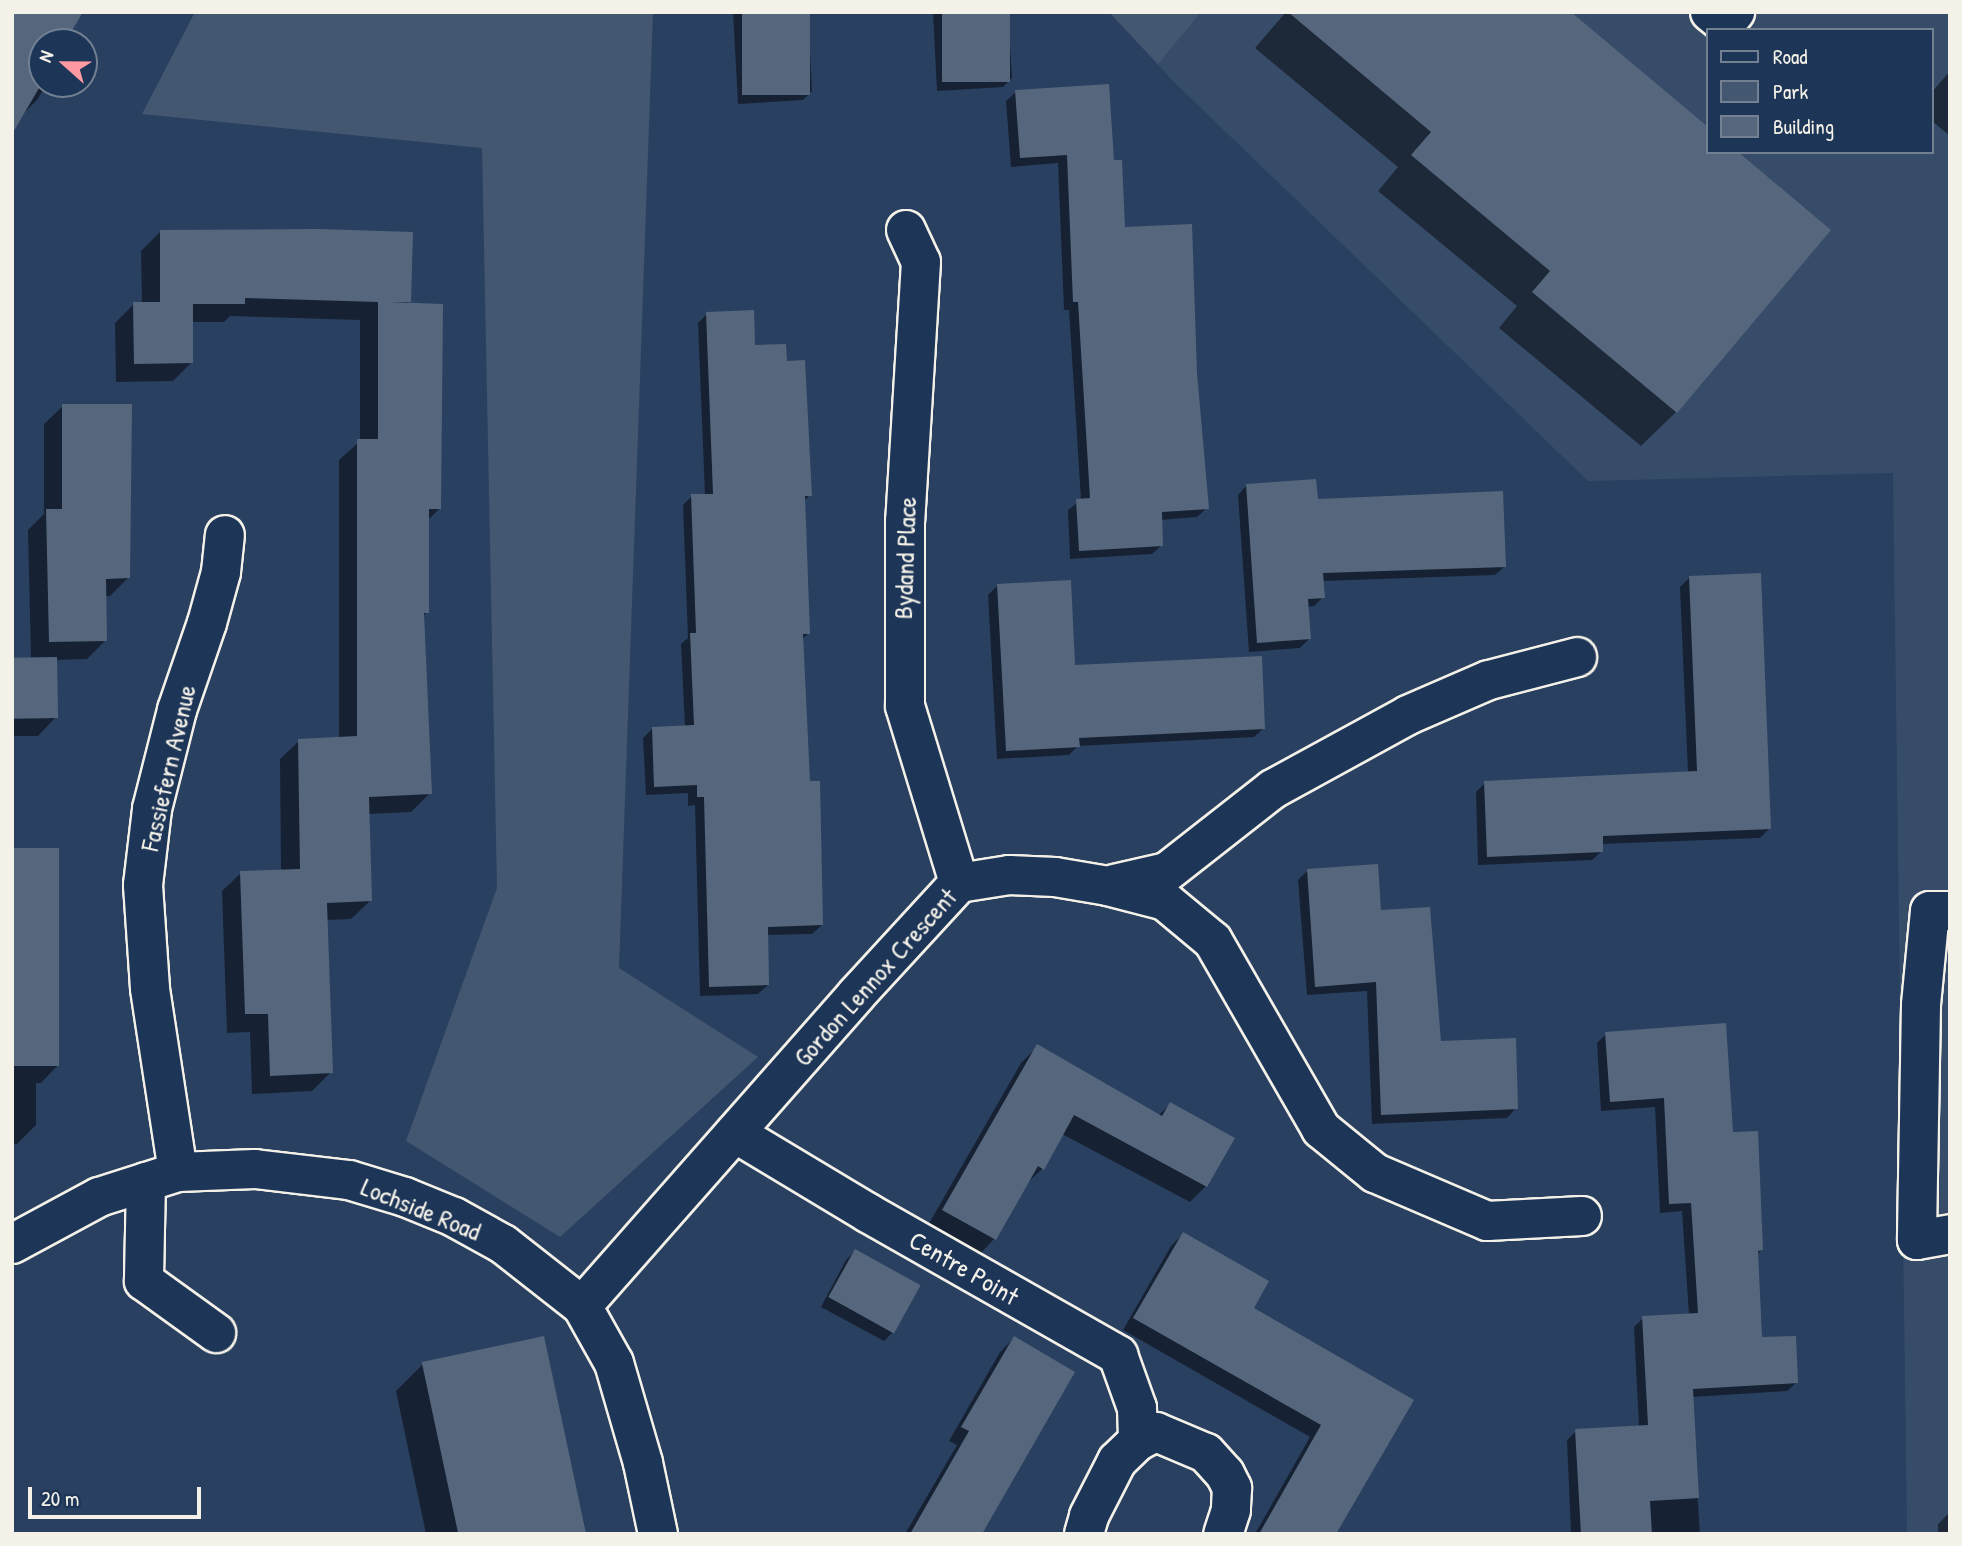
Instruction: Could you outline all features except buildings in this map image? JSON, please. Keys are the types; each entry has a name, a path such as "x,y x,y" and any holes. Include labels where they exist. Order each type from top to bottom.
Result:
{"street":[{"path":"1710,12 1725,24 1735,12"},
{"name":"Bydand Place","path":"906,230 921,262 905,521 905,706 960,883"},
{"name":"Fassiefern Avenue","path":"216,1333 144,1281 162,1177 143,886 152,809 177,710 214,597 225,535"},
{"path":"1108,886 1167,872 1273,789 1408,715 1489,680 1577,657"},
{"name":"Gordon Lennox Crescent","path":"582,1306 856,995 960,883 1009,875 1055,877 1108,886 1165,901 1213,941 1321,1129 1375,1173 1487,1221 1582,1216"},
{"path":"1950,911 1930,911 1923,978 1917,1240 1950,1234"},
{"name":"Centre Point","path":"735,1133 868,1213 1118,1355 1137,1408 1138,1441"},
{"name":"Lochside Road","path":"12,1244 30,1232 99,1198 162,1177 268,1171 349,1180 405,1197 454,1217 503,1244 582,1306 614,1363 643,1463 658,1534"},
{"path":"1084,1534 1089,1516 1116,1461 1138,1441 1156,1432 1206,1453 1225,1474 1232,1488 1231,1510 1223,1534"}],"shaded area":[{"path":"1109,12 1950,12 1950,1534 1907,1534 1893,473 1588,481 1174,82"}],"green space":[{"path":"195,12 653,12 619,968 758,1057 560,1237 406,1141 497,888 482,148 142,114"},
{"path":"1109,12 1201,12 1158,64"}]}
